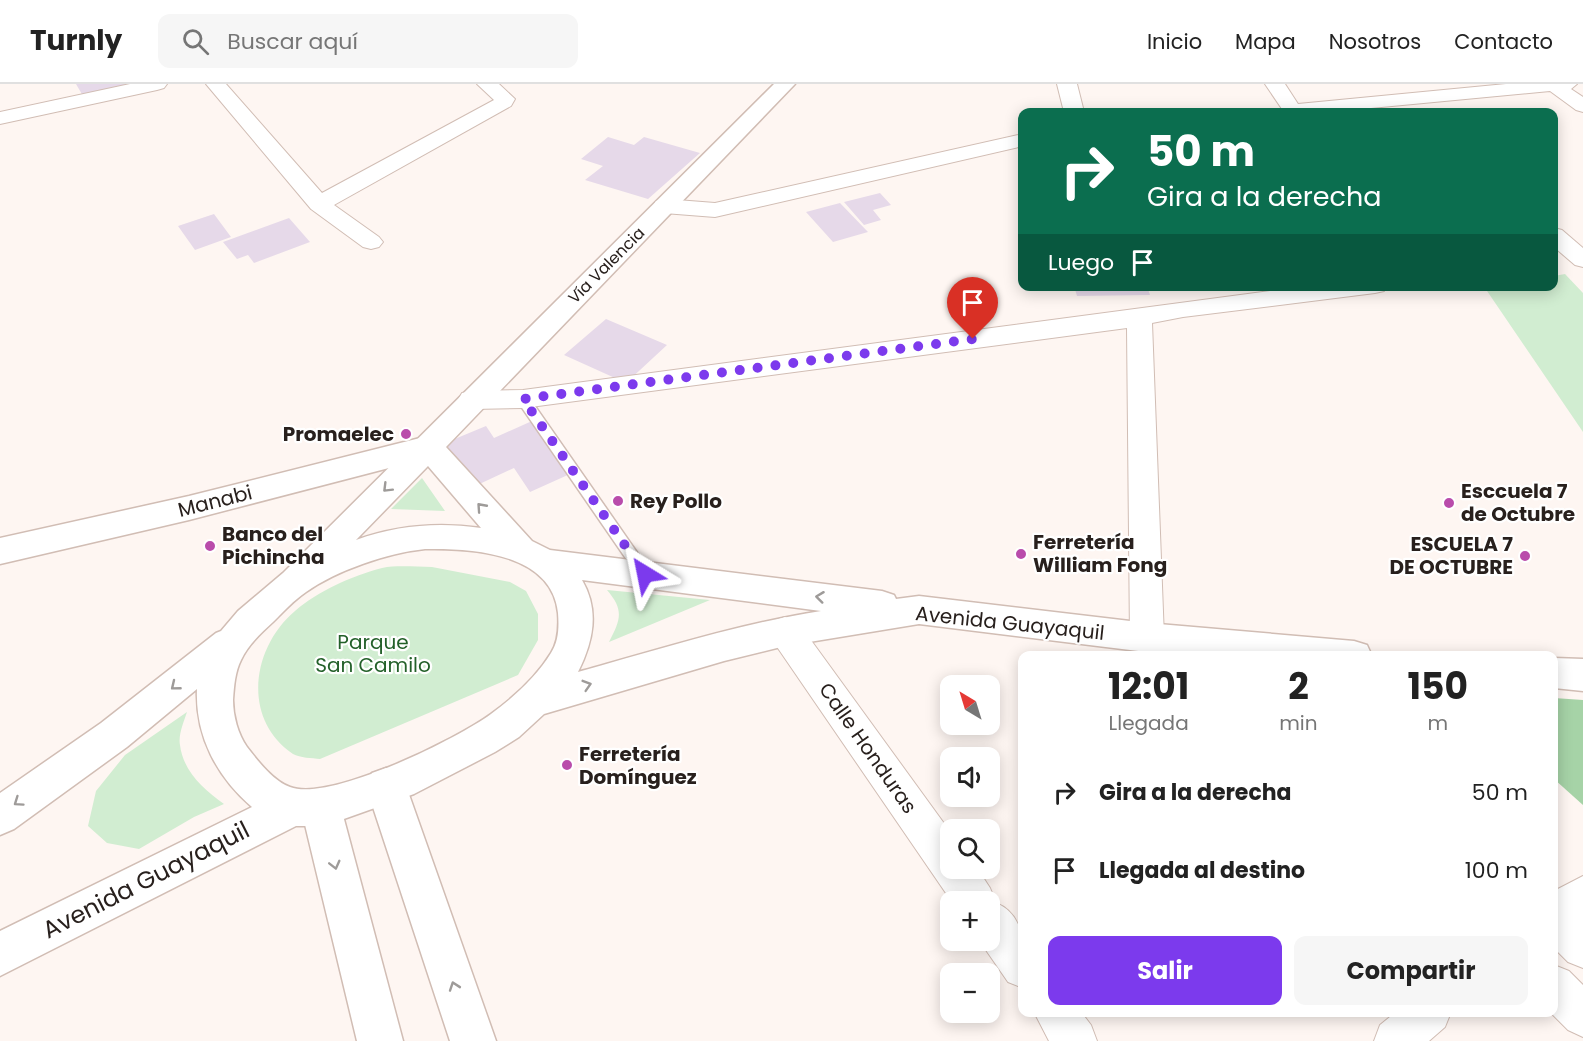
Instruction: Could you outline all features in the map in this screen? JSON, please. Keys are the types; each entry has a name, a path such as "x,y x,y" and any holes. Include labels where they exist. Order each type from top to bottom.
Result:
{"main road":[{"name":"Vía Valencia","path":"295,582 785,84"},
{"path":"428,447 532,556"},
{"name":"Manabi","path":"0,551 189,508 428,447"},
{"path":"0,816 114,735 237,636 295,582 341,559 383,544 422,537 454,536 487,541 532,556 645,574 919,610"},
{"name":"Avenida Guayaquil","path":"0,954 307,808 352,799 386,786 470,747 502,727 531,702 563,669 575,643 577,619 572,592 561,576 532,556"},
{"name":"Avenida Guayaquil","path":"531,702 714,648 785,631 919,610 1262,651"},
{"path":"237,636 223,657 216,678 214,704 219,735 238,766 263,793 307,808 380,1041"},
{"path":"1558,673 1583,675"},
{"path":"386,786 472,1041"}],"street":[{"path":"0,118 157,84"},
{"path":"216,84 319,204 371,242"},
{"path":"319,204 504,102 505,99 487,84"},
{"path":"1067,84 1073,108"},
{"path":"1275,84 1292,108"},
{"path":"1377,84 1406,108"},
{"path":"1319,108 1557,84 1583,106"},
{"path":"664,206 715,210 1018,141"},
{"path":"1558,238 1582,259"},
{"path":"1558,262 1582,259"},
{"path":"1173,291 1183,309"},
{"path":"472,400 523,399 1138,318 1183,309 1333,291"},
{"path":"1138,318 1147,638"},
{"name":"Calle Honduras","path":"785,631 940,850"},
{"path":"1558,912 1583,896"},
{"path":"1558,924 1583,947"},
{"path":"1000,935 1018,960"},
{"path":"1558,990 1583,1015"},
{"path":"1058,1017 1075,1041"},
{"path":"1396,1041 1424,1017"}],"lane":[{"path":"523,399 645,574"}],"green space":[{"path":"1565,274 1583,293 1583,432 1487,291 1558,291 1558,275"},
{"path":"422,478 445,511 391,509"},
{"name":"Parque San Camilo","path":"388,567 432,567 510,582 526,591 538,614 538,640 518,675 320,759 293,754 276,739 265,722 259,703 258,683 262,663 269,644 280,626 314,597 359,575"},
{"path":"607,590 710,600 609,642 619,615 616,603"},
{"path":"1558,698 1583,700 1583,805 1558,783"},
{"path":"187,712 180,741 185,763 202,786 224,804 194,817 139,849 107,843 88,826 96,791 125,755"}],"building":[{"path":"76,84 126,84 126,85 83,96"},
{"path":"608,137 634,145 644,137 700,153 648,199 585,180 603,166 581,159"},
{"path":"880,193 891,205 873,210 881,220 864,225 844,202"},
{"path":"840,203 868,232 833,242 806,212"},
{"path":"214,214 231,237 195,250 178,226"},
{"path":"289,218 310,242 254,263 248,255 237,259 223,242"},
{"path":"1076,291 1149,291 1150,295 1077,296"},
{"path":"606,319 667,345 626,383 564,355"},
{"path":"532,421 570,474 530,492 514,468 473,487 445,443 486,426 494,438"}],"place":[{"name":"Promaelec","path":"406,434"},
{"name":"Rey Pollo","path":"618,501"},
{"name":"Esccuela 7 de Octubre","path":"1449,503"},
{"name":"Banco del Pichincha","path":"210,546"},
{"name":"Ferretería William Fong","path":"1021,554"},
{"name":"ESCUELA 7 DE OCTUBRE","path":"1525,556"},
{"name":"Ferretería Domínguez","path":"567,765"}],"route":[{"path":"645,574 523,399 973,339"}]}
